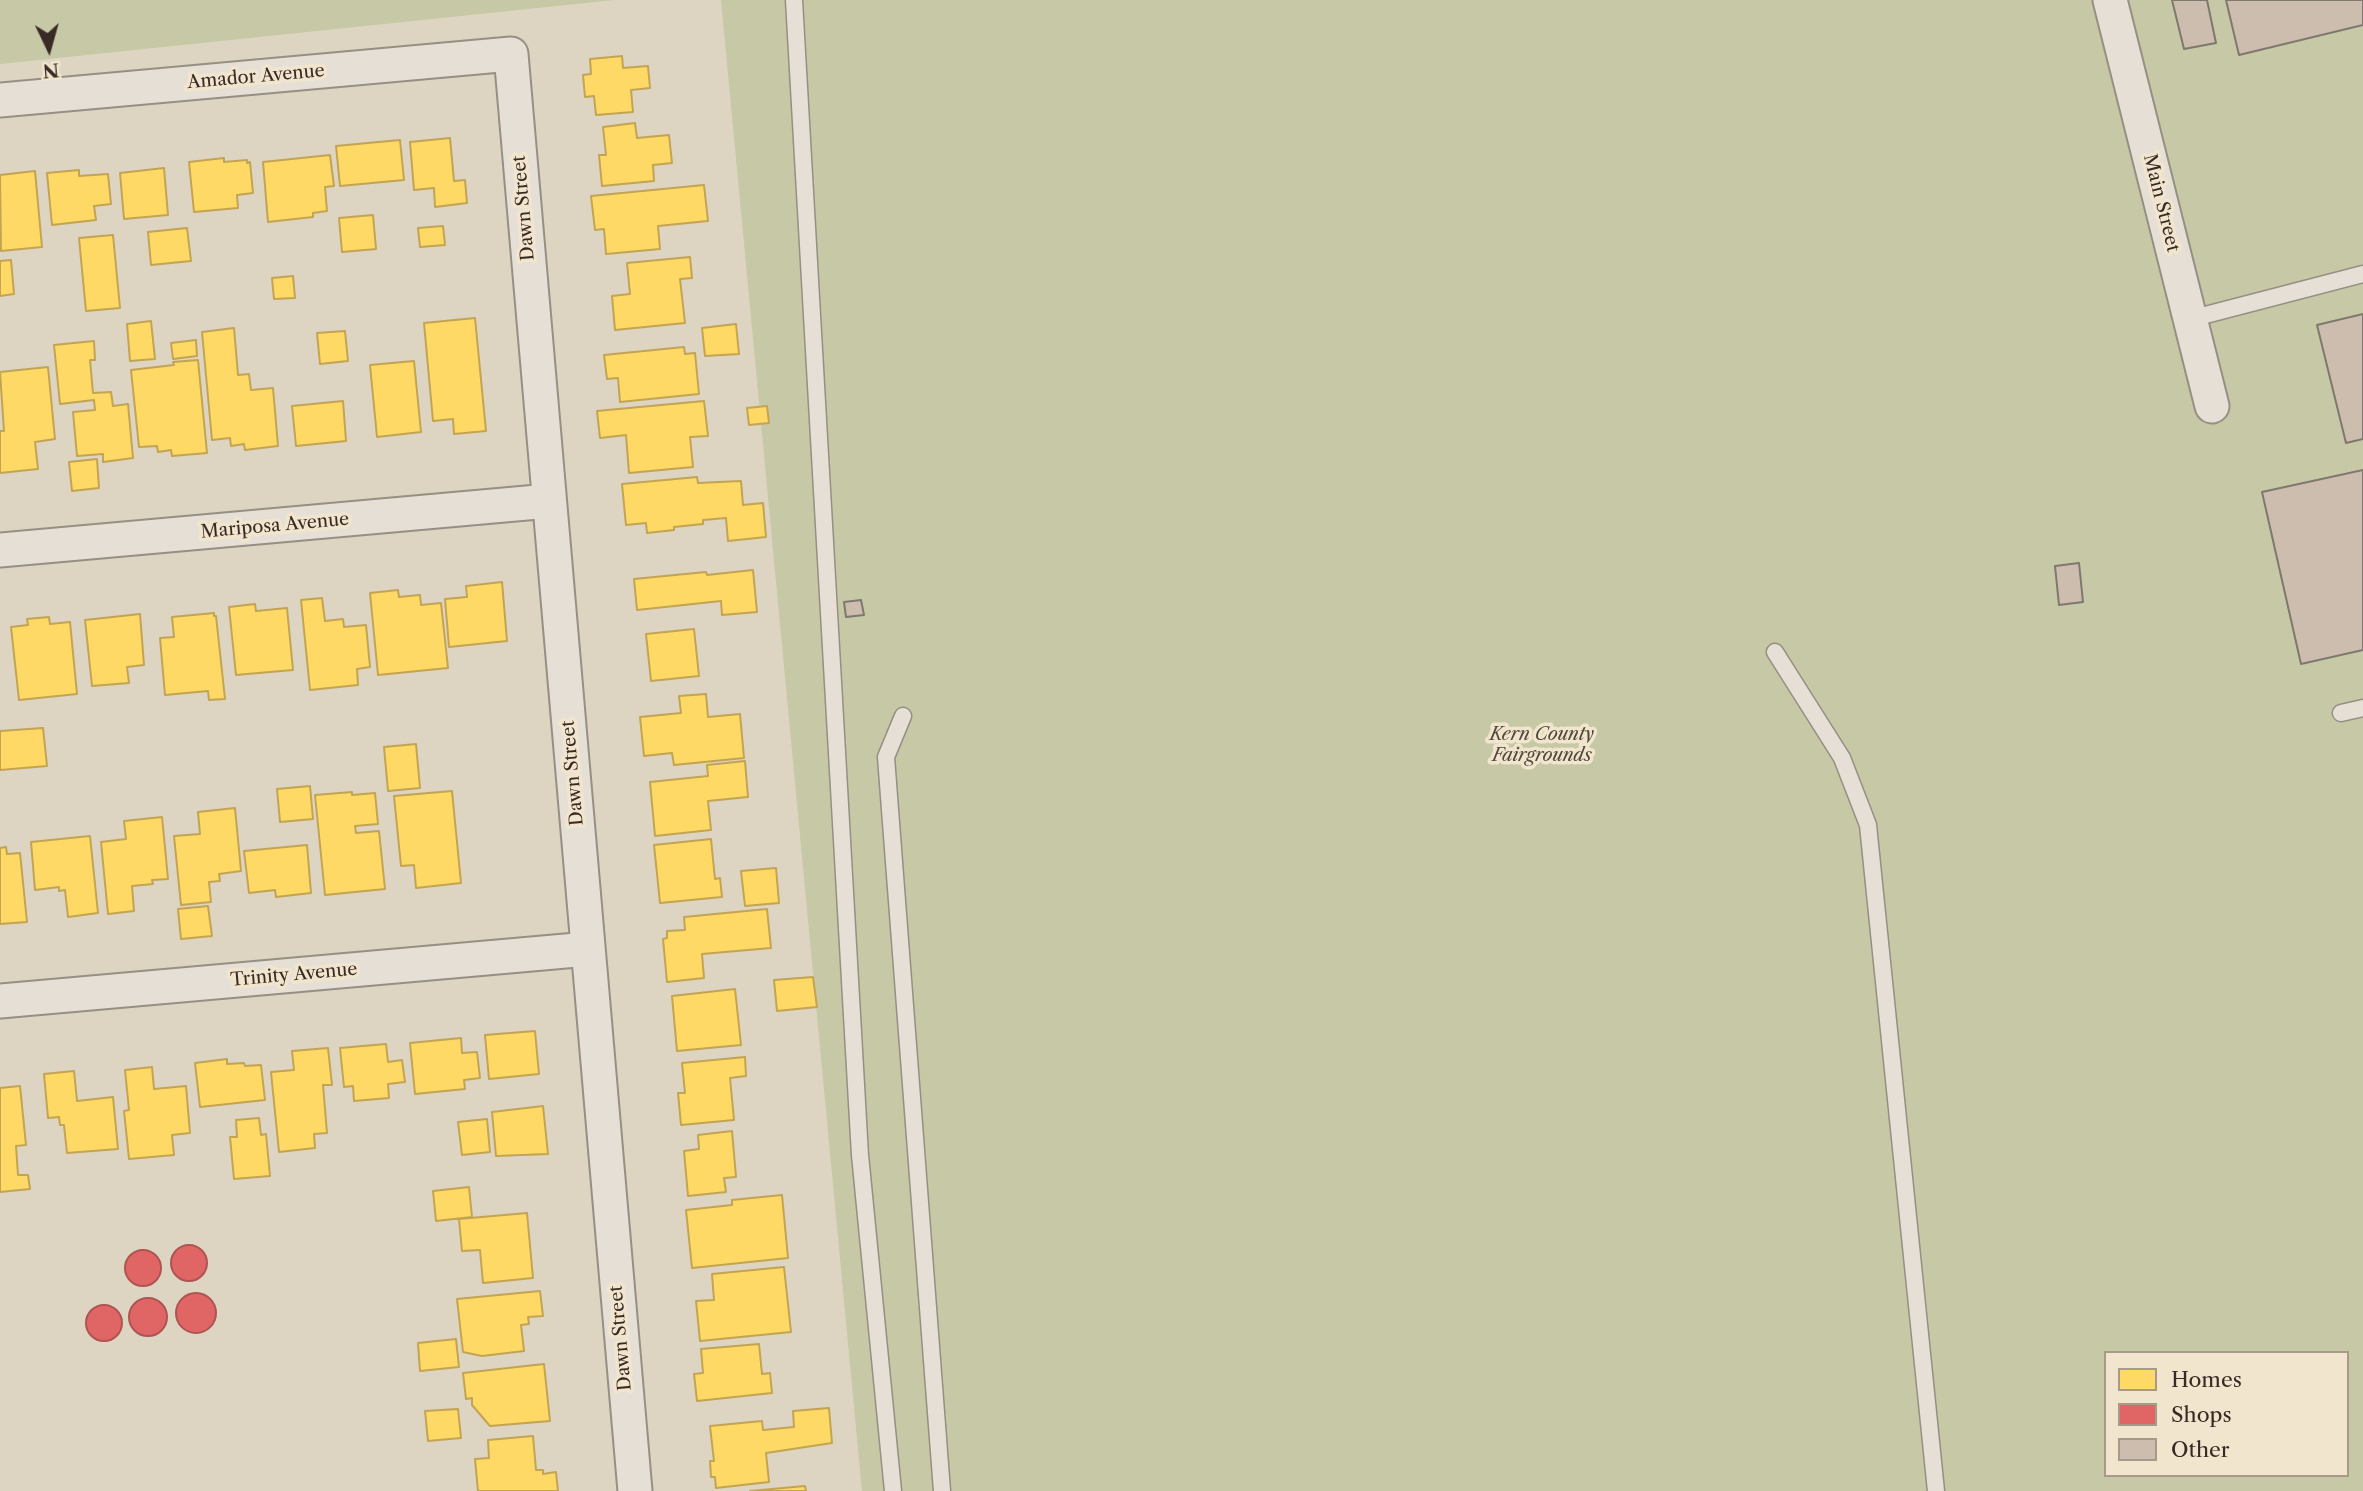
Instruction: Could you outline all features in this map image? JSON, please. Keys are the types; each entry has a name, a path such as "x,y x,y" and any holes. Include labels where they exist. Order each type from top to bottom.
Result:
{"street":[{"name":"Main Street","path":"2110,0 2212,406"},
{"name":"Amador Avenue","path":"0,100 511,54"},
{"name":"Dawn Street","path":"511,54 635,1491"},
{"name":"Mariposa Avenue","path":"0,550 550,501"},
{"name":"Trinity Avenue","path":"0,1001 588,949"}],"lane":[{"path":"794,0 860,1155 893,1491"},
{"path":"2190,319 2363,274"},
{"path":"1775,652 1842,758 1868,825 1936,1491"},
{"path":"2341,713 2363,708"},
{"path":"902,716 886,757 942,1491"}],"green space":[{"path":"0,0 614,0 0,64"},
{"name":"Kern County Fairgrounds","path":"721,0 2363,0 2363,1491 862,1491"}],"building: Homes":[{"path":"622,56 623,68 648,66 650,88 631,90 633,112 596,115 594,96 585,97 583,75 591,74 590,59"},
{"path":"635,123 637,138 669,135 672,163 653,165 654,181 602,186 599,155 606,155 603,127"},
{"path":"450,138 454,181 465,180 467,203 435,207 434,188 414,190 410,142"},
{"path":"400,140 404,180 340,186 336,146"},
{"path":"330,155 334,186 325,187 327,211 313,213 313,217 268,222 263,162"},
{"path":"224,158 224,162 250,162 253,193 237,195 238,208 194,212 189,162"},
{"path":"164,168 168,215 124,219 120,173"},
{"path":"79,170 79,176 108,174 111,204 94,206 96,220 52,225 47,173"},
{"path":"35,171 42,247 1,251 0,175"},
{"path":"704,185 708,221 658,226 660,249 606,254 604,229 595,230 591,196"},
{"path":"373,215 376,249 342,252 339,218"},
{"path":"443,226 445,245 420,247 418,228"},
{"path":"187,228 191,261 151,265 148,232"},
{"path":"113,235 120,308 86,311 79,238"},
{"path":"690,257 692,278 680,279 685,323 615,330 612,296 630,294 627,263"},
{"path":"11,260 14,294 0,296 0,261"},
{"path":"293,276 295,298 274,299 272,278"},
{"path":"475,318 486,431 454,434 453,419 433,421 424,323"},
{"path":"151,321 155,359 130,361 127,324"},
{"path":"736,324 739,354 705,356 702,328"},
{"path":"234,328 238,375 249,374 251,390 273,388 278,446 245,450 244,444 231,446 230,438 212,440 202,332"},
{"path":"345,331 348,361 320,364 317,333"},
{"path":"196,340 197,356 173,359 171,343"},
{"path":"94,341 95,360 90,360 93,393 111,392 113,406 128,404 133,458 103,462 103,454 77,456 73,412 95,410 94,400 60,404 54,345"},
{"path":"684,347 685,354 695,353 699,394 620,402 618,378 607,379 604,355"},
{"path":"198,360 207,453 172,456 171,450 158,452 157,446 139,447 131,370"},
{"path":"414,361 421,432 377,437 370,365"},
{"path":"48,367 55,439 35,442 38,469 0,473 0,431 4,431 0,372"},
{"path":"343,401 346,441 296,446 292,406"},
{"path":"704,401 708,436 690,437 693,467 629,473 626,435 600,438 597,411"},
{"path":"767,406 769,423 749,425 747,408"},
{"path":"97,459 99,488 72,491 69,462"},
{"path":"697,477 698,483 741,481 743,505 763,503 766,537 728,541 726,518 703,520 703,524 647,533 646,523 626,525 622,484"},
{"path":"753,570 757,612 722,615 721,601 637,610 634,579"},
{"path":"502,582 507,641 449,647 445,599 467,597 466,586"},
{"path":"398,590 399,597 420,595 421,605 441,603 448,668 378,675 370,593"},
{"path":"322,598 325,621 343,619 344,627 366,625 370,667 357,669 358,685 310,690 301,600"},
{"path":"255,604 256,611 287,608 293,670 236,675 229,607"},
{"path":"214,613 225,699 209,700 208,691 165,695 160,638 174,637 172,617"},
{"path":"140,614 144,665 127,667 129,683 92,686 85,620"},
{"path":"49,617 50,624 70,622 77,694 19,700 11,627 28,625 27,619"},
{"path":"694,629 699,676 651,681 646,634"},
{"path":"706,694 708,717 740,714 744,758 674,765 672,753 644,756 640,717 681,713 679,696"},
{"path":"43,728 47,766 0,770 0,731"},
{"path":"416,744 420,788 388,791 384,747"},
{"path":"745,761 748,797 708,801 711,830 655,836 650,782 708,776 707,765"},
{"path":"310,786 313,819 280,822 277,789"},
{"path":"452,791 461,883 416,888 414,865 401,866 394,796"},
{"path":"352,792 352,795 375,793 378,824 355,826 356,833 379,831 385,889 325,895 315,795"},
{"path":"235,808 241,871 219,874 220,881 209,882 211,902 181,905 174,836 200,834 198,812"},
{"path":"162,817 168,879 132,886 134,911 108,914 101,842 126,839 124,821"},
{"path":"90,836 98,913 68,917 65,890 59,891 59,887 35,890 31,842"},
{"path":"711,839 715,879 720,878 722,897 660,903 654,845"},
{"path":"307,845 311,893 276,897 275,890 249,893 244,851"},
{"path":"6,847 7,854 20,853 27,922 0,924 0,848"},
{"path":"776,868 779,903 745,906 741,871"},
{"path":"208,906 212,936 181,939 178,909"},
{"path":"767,909 771,948 702,954 704,978 667,982 663,939 667,938 667,931 685,930 684,917"},
{"path":"813,977 817,1007 777,1011 774,980"},
{"path":"735,989 741,1045 677,1051 672,996"},
{"path":"535,1031 539,1074 489,1079 485,1035"},
{"path":"461,1038 462,1053 477,1052 480,1078 464,1080 465,1089 415,1094 410,1043"},
{"path":"386,1044 388,1062 402,1060 405,1082 388,1084 389,1098 354,1101 353,1086 344,1087 340,1048"},
{"path":"328,1048 332,1085 323,1085 327,1133 314,1134 315,1148 279,1152 271,1072 294,1070 292,1051"},
{"path":"745,1057 746,1076 730,1078 734,1120 681,1125 678,1093 685,1093 682,1063"},
{"path":"227,1059 227,1064 261,1065 265,1100 200,1107 195,1063"},
{"path":"152,1067 154,1089 186,1086 190,1133 172,1135 174,1155 129,1159 124,1111 129,1110 125,1070"},
{"path":"74,1071 77,1101 113,1097 118,1149 67,1153 64,1125 60,1125 59,1117 48,1118 44,1074"},
{"path":"20,1086 26,1145 16,1146 18,1175 28,1175 30,1189 0,1192 0,1088"},
{"path":"543,1106 548,1154 496,1156 492,1112"},
{"path":"259,1118 261,1135 266,1134 270,1176 234,1179 230,1137 237,1137 236,1120"},
{"path":"487,1119 490,1152 462,1155 458,1122"},
{"path":"732,1131 736,1177 724,1178 726,1192 688,1196 684,1151 699,1149 698,1135"},
{"path":"469,1187 472,1217 436,1221 433,1191"},
{"path":"782,1195 788,1258 692,1268 686,1210 732,1205 732,1200"},
{"path":"527,1213 533,1278 483,1283 480,1250 462,1251 459,1219"},
{"path":"784,1267 791,1332 700,1341 696,1301 714,1300 712,1274"},
{"path":"540,1291 543,1316 528,1317 529,1324 521,1325 524,1351 482,1356 463,1352 457,1299"},
{"path":"456,1339 459,1367 420,1371 418,1343"},
{"path":"759,1344 762,1374 770,1373 772,1393 697,1401 694,1374 703,1373 701,1349"},
{"path":"544,1364 550,1421 490,1426 472,1405 472,1398 466,1399 463,1373"},
{"path":"829,1408 832,1443 766,1453 769,1482 716,1488 715,1477 711,1477 710,1461 714,1461 710,1426 762,1421 763,1430 794,1427 793,1411"},
{"path":"458,1409 461,1438 428,1441 425,1411"},
{"path":"533,1436 536,1470 543,1470 543,1474 556,1472 558,1491 478,1491 475,1459 489,1458 488,1440"},
{"path":"805,1486 806,1491 750,1491"}],"building: Shops":[{"path":"189,1245 202,1250 207,1263 202,1276 189,1281 176,1276 171,1263 176,1250"},
{"path":"143,1250 156,1255 161,1268 156,1281 143,1286 130,1281 125,1268 130,1255"},
{"path":"196,1293 210,1299 216,1313 210,1327 196,1333 182,1327 176,1313 182,1299"},
{"path":"148,1298 161,1304 167,1317 161,1330 148,1336 135,1330 129,1317 135,1304"},
{"path":"104,1305 117,1310 122,1323 117,1336 104,1341 91,1336 86,1323 91,1310"}],"building: Other":[{"path":"2172,0 2207,0 2216,43 2184,49"},
{"path":"2226,0 2363,0 2363,25 2239,55"},
{"path":"2363,314 2363,439 2346,443 2317,325"},
{"path":"2363,470 2363,650 2301,664 2262,492"},
{"path":"2079,563 2083,602 2059,605 2055,566"},
{"path":"861,600 864,615 846,617 844,602"}]}
